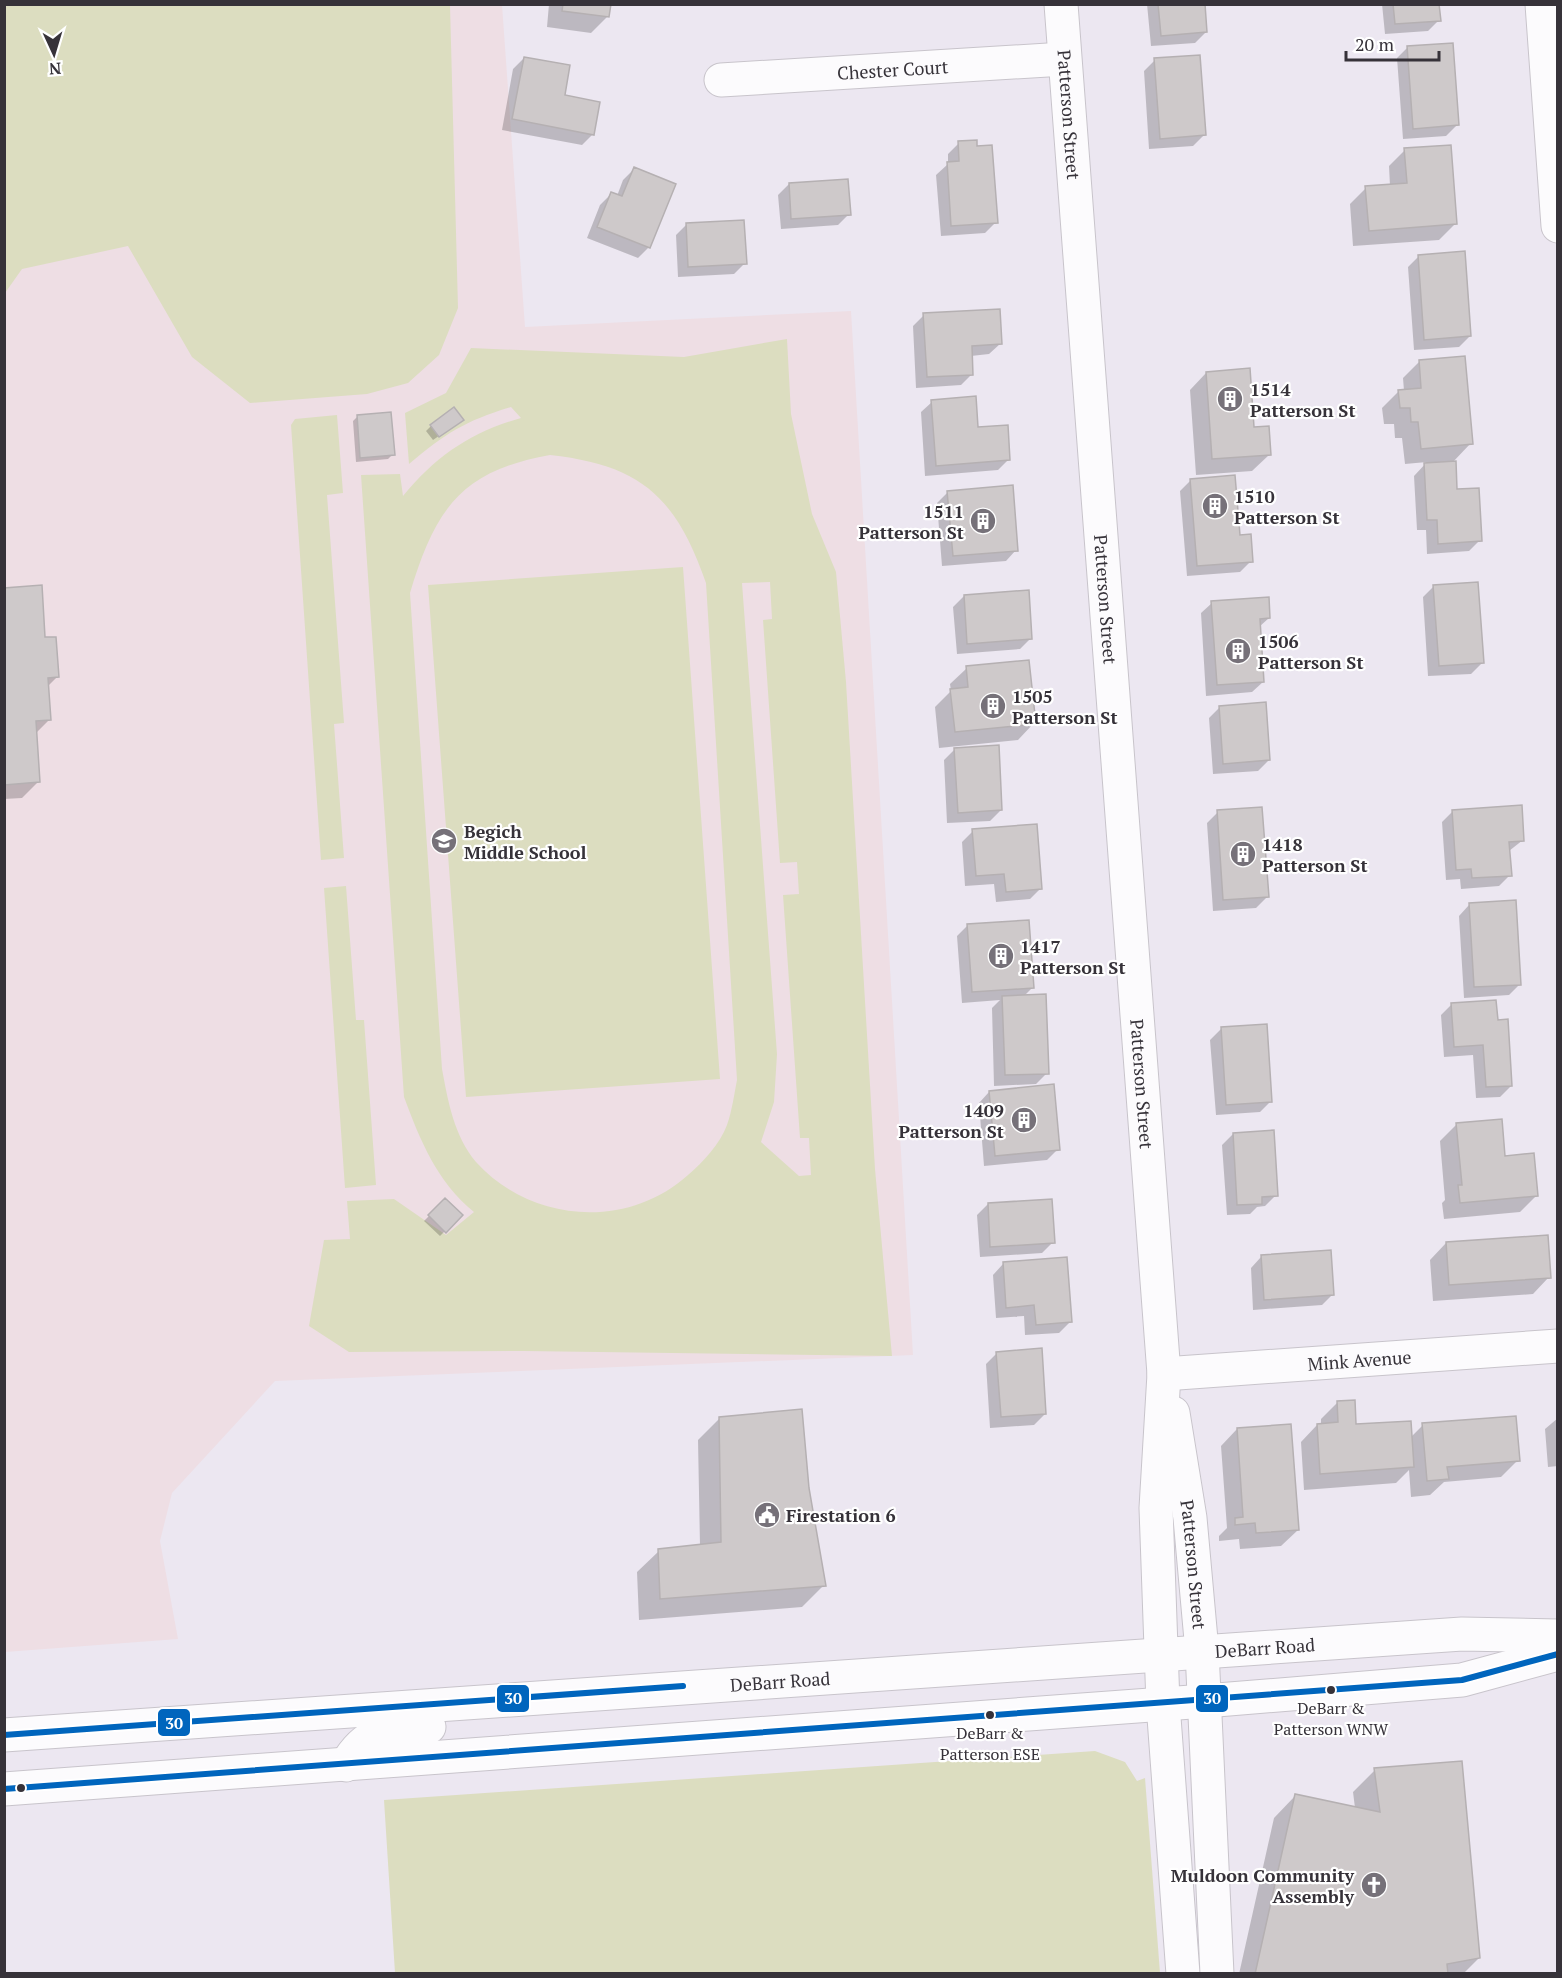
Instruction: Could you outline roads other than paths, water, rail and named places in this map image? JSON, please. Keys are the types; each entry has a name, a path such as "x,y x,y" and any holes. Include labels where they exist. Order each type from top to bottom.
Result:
{"street":[{"name":"Patterson Street","path":"1061,4 1164,1374 1184,1469 1202,1651 1217,1974"},
{"path":"1542,4 1557,226"},
{"name":"Chester Court","path":"721,80 1064,59"},
{"name":"Mink Avenue","path":"1164,1374 1557,1346"},
{"name":"Patterson Street","path":"1164,1374 1156,1508 1163,1704 1183,1974"},
{"name":"DeBarr Road","path":"4,1735 1462,1634 1557,1636"},
{"path":"4,1789 346,1766 1462,1680 1557,1654"},
{"path":"346,1766 356,1747 369,1737 387,1730 594,1714 685,1698 744,1682"}],"place":[{"name":"1514 Patterson St","path":"1230,399"},
{"name":"1510 Patterson St","path":"1215,506"},
{"name":"1511 Patterson St","path":"983,521"},
{"name":"1506 Patterson St","path":"1238,651"},
{"name":"1505 Patterson St","path":"993,706"},
{"name":"Begich Middle School","path":"444,841"},
{"name":"1418 Patterson St","path":"1243,854"},
{"name":"1417 Patterson St","path":"1001,956"},
{"name":"1409 Patterson St","path":"1024,1120"},
{"name":"Firestation 6","path":"767,1515"},
{"name":"DeBarr & Patterson WNW","path":"1331,1690"},
{"name":"DeBarr & Patterson ESE","path":"990,1715"},
{"name":"Muldoon Community Assembly","path":"1374,1885"}]}
